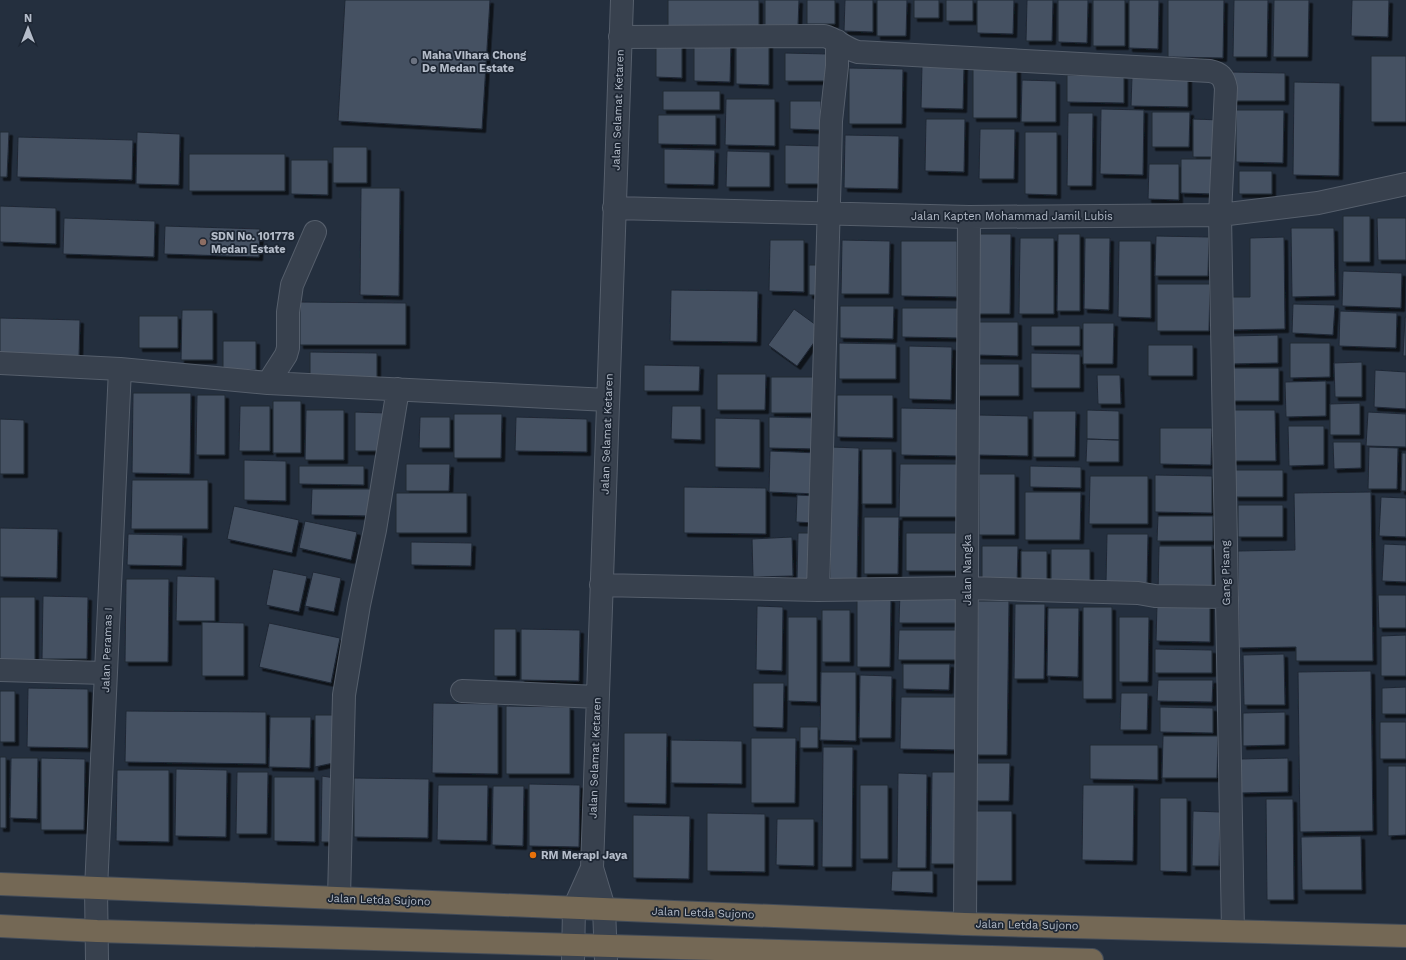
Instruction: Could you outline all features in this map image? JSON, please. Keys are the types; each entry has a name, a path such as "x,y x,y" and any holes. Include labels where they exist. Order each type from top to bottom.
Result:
{"highway":[{"name":"Jalan Letda Sujono","path":"0,884 965,924 1406,936"},
{"path":"0,926 573,953 1092,960"}],"street":[{"name":"Jalan Selamat Ketaren","path":"606,953 604,908 592,868 622,0"},
{"path":"620,37 816,35 832,38 837,41 836,80 831,121 818,590"},
{"name":"Gang Pisang","path":"837,41 843,46 858,52 1202,70 1218,72 1222,77 1226,88 1220,215 1233,931"},
{"name":"Jalan Kapten Mohammad Jamil Lubis","path":"614,208 969,217 1220,215 1318,203 1406,184"},
{"name":"Jalan Nangka","path":"965,924 969,217"},
{"path":"268,383 286,355 288,348 288,312 292,285 315,232"},
{"path":"0,363 120,369 268,383 608,400"},
{"name":"Jalan Peramas I","path":"97,960 96,889 120,369"},
{"path":"339,898 344,695 359,605 375,530 398,389"},
{"path":"601,585 818,590 967,588 1138,593 1155,596 1227,597"},
{"path":"0,670 105,674"},
{"path":"462,691 597,697"},
{"name":"Jalan Selamat Ketaren","path":"573,953 574,908 592,868"}],"building":[{"name":"Maha Vihara Chong De Medan Estate","path":"345,0 490,0 482,129 338,121"},
{"path":"668,0 759,0 759,28 668,27"},
{"path":"765,0 799,0 798,25 765,25"},
{"path":"807,0 835,0 835,24 807,24"},
{"path":"845,0 873,0 873,32 844,31"},
{"path":"877,0 907,0 906,36 877,36"},
{"path":"914,0 939,0 939,18 914,18"},
{"path":"946,0 973,0 973,21 946,21"},
{"path":"977,0 1014,0 1013,34 977,33"},
{"path":"1027,0 1053,0 1052,41 1026,41"},
{"path":"1058,0 1088,0 1087,43 1058,42"},
{"path":"1093,0 1125,0 1125,46 1093,46"},
{"path":"1129,0 1159,0 1158,49 1129,48"},
{"path":"1168,0 1224,0 1223,58 1168,57"},
{"path":"1234,0 1268,0 1267,57 1233,57"},
{"path":"1274,0 1309,0 1308,57 1273,57"},
{"path":"1352,0 1389,0 1388,37 1351,36"},
{"path":"694,39 731,39 730,82 694,81"},
{"path":"656,41 682,41 682,78 656,77"},
{"path":"736,43 769,44 769,85 736,84"},
{"path":"785,53 828,54 828,81 785,81"},
{"path":"1371,56 1406,56 1406,122 1371,122"},
{"path":"922,65 964,65 963,109 921,108"},
{"path":"973,65 1017,65 1017,118 973,118"},
{"path":"849,68 903,69 902,124 849,124"},
{"path":"1232,72 1285,73 1285,101 1232,101"},
{"path":"1067,75 1124,76 1124,103 1067,102"},
{"path":"1132,77 1188,78 1188,107 1131,106"},
{"path":"1022,80 1056,81 1056,122 1021,122"},
{"path":"1294,82 1340,83 1339,176 1293,175"},
{"path":"663,91 720,91 720,110 663,110"},
{"path":"726,99 775,99 775,146 725,145"},
{"path":"790,101 821,101 820,130 790,129"},
{"path":"1101,109 1144,110 1143,175 1100,174"},
{"path":"1236,110 1284,110 1283,163 1236,162"},
{"path":"1152,112 1190,112 1189,147 1152,147"},
{"path":"1068,113 1093,113 1092,186 1067,186"},
{"path":"658,115 716,115 716,145 658,144"},
{"path":"926,119 965,119 964,172 925,171"},
{"path":"1193,119 1220,120 1220,157 1193,157"},
{"path":"980,129 1015,129 1014,179 979,179"},
{"path":"0,132 9,132 7,177 0,177"},
{"path":"137,132 180,134 179,185 136,184"},
{"path":"1025,132 1057,132 1057,195 1025,194"},
{"path":"845,135 899,136 898,189 844,188"},
{"path":"18,137 133,140 132,180 17,177"},
{"path":"785,145 823,146 822,184 785,184"},
{"path":"333,147 367,147 367,183 333,183"},
{"path":"664,149 715,150 714,185 664,184"},
{"path":"727,151 770,152 770,187 726,187"},
{"path":"189,154 285,154 285,191 189,191"},
{"path":"1181,159 1214,159 1214,194 1181,193"},
{"path":"291,160 328,160 328,195 291,194"},
{"path":"1149,164 1179,164 1179,200 1148,199"},
{"path":"1239,171 1272,171 1272,194 1239,194"},
{"path":"361,188 400,188 399,296 360,295"},
{"path":"0,206 56,208 56,244 0,242"},
{"path":"1343,216 1370,216 1370,262 1343,262"},
{"path":"64,218 155,221 154,257 63,254"},
{"path":"1377,218 1406,218 1406,260 1378,260"},
{"path":"165,226 260,229 259,257 164,254"},
{"path":"1291,228 1334,228 1335,296 1292,297"},
{"path":"976,234 1011,234 1010,314 976,314"},
{"path":"1058,234 1080,234 1080,311 1057,311"},
{"path":"1156,236 1209,237 1208,276 1155,276"},
{"path":"1284,237 1285,329 1230,330 1229,297 1250,297 1250,238"},
{"path":"1020,238 1054,238 1054,314 1019,314"},
{"path":"1085,238 1110,238 1109,310 1084,309"},
{"path":"770,240 804,240 804,292 769,291"},
{"path":"842,240 890,241 889,294 841,294"},
{"path":"901,241 957,241 957,297 901,296"},
{"path":"1119,241 1151,241 1151,318 1118,317"},
{"path":"809,265 824,265 824,295 809,295"},
{"path":"1343,271 1402,273 1401,308 1342,306"},
{"path":"1157,284 1210,284 1209,331 1157,331"},
{"path":"671,290 758,291 757,342 670,341"},
{"path":"300,302 406,303 406,345 300,345"},
{"path":"1293,304 1335,305 1333,335 1292,333"},
{"path":"840,306 894,306 893,339 840,338"},
{"path":"902,308 960,308 960,338 902,337"},
{"path":"794,309 823,330 797,366 768,345"},
{"path":"182,310 213,310 213,360 181,360"},
{"path":"1340,311 1397,313 1396,348 1339,346"},
{"path":"139,316 178,316 178,348 139,348"},
{"path":"1405,317 1406,356 1403,356"},
{"path":"0,318 80,320 79,356 0,354"},
{"path":"977,322 1018,322 1018,356 977,355"},
{"path":"1083,323 1114,323 1113,364 1083,364"},
{"path":"1031,326 1080,326 1080,346 1031,346"},
{"path":"1278,335 1278,363 1230,364 1230,336"},
{"path":"223,341 256,341 256,370 223,369"},
{"path":"839,343 896,344 896,379 839,379"},
{"path":"1290,343 1330,343 1330,377 1290,378"},
{"path":"1148,345 1193,345 1193,376 1148,376"},
{"path":"909,346 952,347 951,400 909,399"},
{"path":"310,352 377,353 377,379 310,379"},
{"path":"1031,353 1080,354 1080,388 1031,388"},
{"path":"1362,362 1362,397 1335,397 1334,363"},
{"path":"975,364 1019,364 1019,396 975,396"},
{"path":"644,365 700,366 699,391 644,391"},
{"path":"1231,368 1279,368 1279,401 1232,401"},
{"path":"1375,370 1406,372 1406,409 1374,407"},
{"path":"717,374 766,374 765,410 717,410"},
{"path":"1097,375 1120,375 1121,404 1098,404"},
{"path":"771,377 815,377 815,413 771,413"},
{"path":"1326,381 1326,416 1286,417 1285,382"},
{"path":"133,393 191,393 190,474 132,473"},
{"path":"197,395 225,395 225,455 196,455"},
{"path":"837,395 893,395 893,438 837,437"},
{"path":"273,401 301,401 301,453 273,453"},
{"path":"1360,403 1360,435 1330,435 1330,404"},
{"path":"240,406 270,406 270,451 239,451"},
{"path":"672,406 701,406 701,440 671,439"},
{"path":"901,408 959,409 958,456 901,455"},
{"path":"306,410 344,410 344,460 305,460"},
{"path":"1087,410 1119,411 1119,440 1087,439"},
{"path":"1231,410 1275,410 1276,461 1232,461"},
{"path":"1033,411 1076,411 1075,457 1033,457"},
{"path":"355,412 386,413 386,451 355,451"},
{"path":"1368,412 1406,414 1406,447 1366,446"},
{"path":"454,414 502,414 501,458 454,458"},
{"path":"978,415 1028,416 1028,456 977,455"},
{"path":"420,417 450,417 450,448 419,448"},
{"path":"516,417 587,419 587,452 515,451"},
{"path":"769,417 818,418 817,449 769,448"},
{"path":"715,418 760,419 760,468 715,467"},
{"path":"0,419 24,420 24,474 0,474"},
{"path":"1288,426 1324,426 1324,465 1289,466"},
{"path":"1160,428 1212,428 1211,465 1160,464"},
{"path":"1087,439 1119,440 1119,462 1086,462"},
{"path":"1333,442 1361,442 1361,468 1334,469"},
{"path":"831,447 859,448 857,580 830,579"},
{"path":"1369,447 1398,448 1397,489 1368,489"},
{"path":"862,449 892,449 892,504 862,504"},
{"path":"770,451 818,453 817,494 769,492"},
{"path":"1402,453 1406,453 1406,491 1401,491"},
{"path":"244,460 286,461 286,501 244,500"},
{"path":"406,464 450,464 449,491 406,491"},
{"path":"900,464 957,464 957,517 899,517"},
{"path":"299,466 364,466 364,485 299,484"},
{"path":"1030,466 1081,467 1081,488 1030,487"},
{"path":"1235,470 1283,470 1283,497 1235,497"},
{"path":"979,474 1015,474 1015,535 979,535"},
{"path":"1155,475 1212,476 1212,513 1155,512"},
{"path":"1090,476 1148,476 1148,524 1089,524"},
{"path":"132,480 208,480 208,529 131,529"},
{"path":"684,487 766,488 766,534 684,533"},
{"path":"312,489 374,489 374,516 311,515"},
{"path":"1025,492 1081,492 1080,540 1025,540"},
{"path":"1371,492 1373,661 1296,661 1296,647 1239,648 1238,551 1295,550 1294,493"},
{"path":"396,493 467,493 467,533 396,533"},
{"path":"797,495 817,496 816,523 796,522"},
{"path":"1381,497 1406,498 1406,537 1379,536"},
{"path":"1238,505 1283,505 1283,537 1238,537"},
{"path":"234,506 299,520 292,553 227,539"},
{"path":"1158,516 1213,516 1213,541 1157,541"},
{"path":"864,517 899,517 898,574 864,574"},
{"path":"305,521 357,532 351,560 299,548"},
{"path":"0,528 58,529 57,578 0,577"},
{"path":"798,533 816,533 816,581 797,581"},
{"path":"906,533 963,533 963,571 906,571"},
{"path":"128,534 183,535 182,566 127,565"},
{"path":"1107,534 1148,534 1147,583 1106,583"},
{"path":"792,537 793,576 753,577 752,539"},
{"path":"411,542 472,543 471,566 411,565"},
{"path":"1384,544 1406,545 1406,582 1382,581"},
{"path":"982,546 1018,546 1017,584 982,584"},
{"path":"1159,546 1212,546 1212,595 1158,594"},
{"path":"1051,549 1090,549 1090,582 1051,582"},
{"path":"1021,551 1047,551 1047,586 1021,586"},
{"path":"273,569 307,576 299,612 266,605"},
{"path":"313,572 341,578 334,612 305,606"},
{"path":"177,576 215,577 215,621 176,621"},
{"path":"126,579 169,579 168,662 125,662"},
{"path":"900,592 958,592 958,623 899,623"},
{"path":"1378,595 1406,595 1406,628 1379,628"},
{"path":"43,596 88,597 87,659 42,659"},
{"path":"0,597 35,597 35,661 0,660"},
{"path":"857,598 891,599 890,667 857,667"},
{"path":"978,601 1009,601 1007,755 976,755"},
{"path":"1015,604 1045,604 1044,679 1014,679"},
{"path":"1157,605 1210,605 1210,642 1156,641"},
{"path":"757,606 783,607 782,671 756,670"},
{"path":"1083,607 1112,607 1112,699 1083,699"},
{"path":"1048,608 1079,608 1078,677 1047,676"},
{"path":"822,610 850,610 850,662 822,662"},
{"path":"788,617 817,617 817,702 788,701"},
{"path":"1119,617 1149,617 1148,682 1119,682"},
{"path":"202,622 244,623 244,676 202,676"},
{"path":"269,623 340,638 331,683 259,667"},
{"path":"494,629 516,629 516,676 494,676"},
{"path":"521,629 580,630 579,681 521,680"},
{"path":"899,630 962,630 961,660 898,660"},
{"path":"1406,635 1406,676 1381,676 1381,636"},
{"path":"1155,649 1212,650 1212,673 1155,673"},
{"path":"1284,654 1285,705 1244,705 1243,655"},
{"path":"903,664 950,664 949,690 903,689"},
{"path":"1371,671 1373,831 1300,832 1298,672"},
{"path":"821,672 856,672 856,741 820,740"},
{"path":"860,675 892,676 891,738 859,738"},
{"path":"1158,680 1213,680 1212,702 1157,701"},
{"path":"753,683 784,683 783,728 753,727"},
{"path":"1406,687 1406,714 1382,714 1382,688"},
{"path":"28,688 88,689 88,748 27,747"},
{"path":"0,691 15,691 15,742 0,742"},
{"path":"1121,693 1148,693 1147,730 1120,730"},
{"path":"901,697 956,697 956,750 900,749"},
{"path":"433,703 498,704 498,774 432,773"},
{"path":"506,706 570,707 570,774 506,774"},
{"path":"1160,707 1213,708 1213,733 1160,732"},
{"path":"126,711 266,712 266,764 125,762"},
{"path":"1285,712 1285,745 1243,746 1243,713"},
{"path":"315,715 333,715 333,763 315,767"},
{"path":"270,717 311,717 310,768 269,767"},
{"path":"1380,722 1406,722 1406,759 1380,759"},
{"path":"800,727 818,727 818,748 800,748"},
{"path":"624,733 667,733 666,804 624,803"},
{"path":"1163,736 1218,736 1217,778 1162,778"},
{"path":"751,738 796,738 795,803 751,803"},
{"path":"671,740 742,741 742,784 671,783"},
{"path":"1090,745 1158,745 1158,780 1090,779"},
{"path":"823,747 853,747 852,867 822,867"},
{"path":"0,757 6,757 6,828 0,828"},
{"path":"11,758 38,758 37,819 10,818"},
{"path":"41,758 85,759 84,830 41,830"},
{"path":"1288,758 1288,792 1241,793 1240,759"},
{"path":"976,763 1010,763 1009,801 976,801"},
{"path":"1388,766 1406,766 1406,835 1388,836"},
{"path":"176,769 227,770 226,837 175,836"},
{"path":"117,770 169,770 169,842 116,841"},
{"path":"237,772 268,772 267,834 236,834"},
{"path":"932,772 963,772 963,864 931,864"},
{"path":"898,773 927,774 926,868 897,868"},
{"path":"322,776 335,778 334,842 321,842"},
{"path":"274,777 315,777 315,842 274,841"},
{"path":"354,778 429,779 428,838 354,837"},
{"path":"529,784 580,785 579,847 529,846"},
{"path":"438,785 488,785 487,841 437,840"},
{"path":"860,785 888,785 888,859 860,859"},
{"path":"1083,785 1134,785 1133,861 1082,860"},
{"path":"493,786 524,786 523,846 492,845"},
{"path":"1160,798 1187,798 1187,872 1160,871"},
{"path":"1266,799 1293,799 1294,900 1267,900"},
{"path":"975,811 1012,811 1012,881 974,881"},
{"path":"1193,811 1220,812 1219,866 1192,866"},
{"path":"707,813 765,814 765,872 707,871"},
{"path":"633,815 690,816 689,879 633,878"},
{"path":"777,819 814,819 814,866 776,865"},
{"path":"1361,836 1362,890 1302,890 1301,837"},
{"path":"892,871 933,871 933,893 891,891"}],"place":[{"name":"Maha Vihara Chong De Medan Estate","path":"414,61"},
{"name":"SDN No. 101778 Medan Estate","path":"203,242"},
{"name":"RM Merapi Jaya","path":"533,855"}]}
